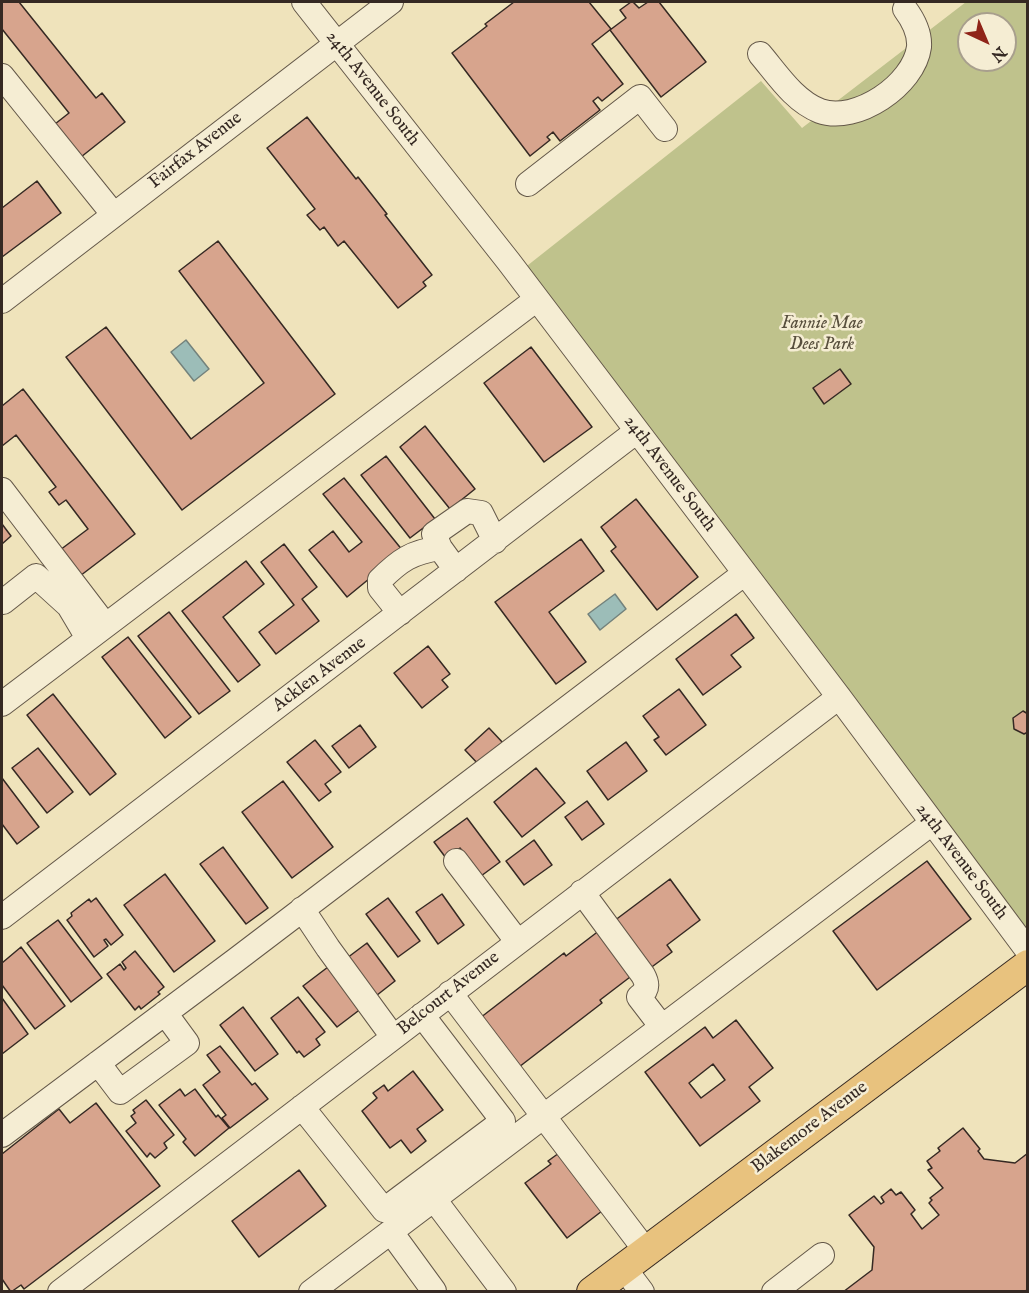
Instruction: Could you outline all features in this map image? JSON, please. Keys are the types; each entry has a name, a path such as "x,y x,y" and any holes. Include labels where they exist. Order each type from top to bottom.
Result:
{"main road":[{"name":"Blakemore Avenue","path":"592,1292 1028,966"}],"street":[{"name":"24th Avenue South","path":"304,2 537,299 839,697 1028,951"},
{"name":"Fairfax Avenue","path":"2,302 391,2"},
{"path":"760,54 795,95 818,110 834,113 859,110 886,94 907,74 918,51 916,28 905,9"},
{"path":"2,76 114,215"},
{"path":"528,184 640,97 665,129"},
{"path":"2,704 537,299"},
{"name":"Acklen Avenue","path":"2,916 637,431"},
{"path":"2,490 97,632"},
{"path":"456,570 440,548 435,534 466,511 481,513 495,541"},
{"path":"400,613 380,588 380,580 393,566 418,551 440,548"},
{"path":"2,1135 745,573"},
{"path":"3,602 36,576 97,632"},
{"name":"Belcourt Avenue","path":"60,1292 839,697"},
{"path":"427,1191 544,1116 932,823"},
{"path":"456,861 517,941"},
{"path":"582,892 643,975 647,987 639,997 662,1027"},
{"path":"302,909 393,1037"},
{"path":"450,993 544,1116 635,1259 642,1292"},
{"path":"98,1063 120,1092 187,1043 165,1013"},
{"path":"311,1292 503,1121 422,1015"},
{"path":"302,1107 390,1223 434,1291"},
{"path":"427,1191 504,1292"},
{"path":"774,1292 822,1255"}],"green space":[{"name":"Fannie Mae Dees Park","path":"966,2 1027,2 1027,951 518,273 761,81 802,128"}],"water":[{"path":"186,340 209,369 194,381 171,352"},
{"path":"615,594 626,609 600,630 588,614"}],"building":[{"path":"2,2 19,2 96,98 102,93 125,122 81,157 55,124 69,113 2,29"},
{"path":"514,2 589,2 611,29 592,44 623,84 602,101 598,97 593,101 600,110 560,141 553,132 547,137 550,140 530,156 452,53"},
{"path":"631,2 639,8 648,2 659,2 706,62 661,97 610,30 626,18 620,10"},
{"path":"307,117 356,179 358,177 432,275 423,282 426,286 398,308 344,241 338,246 324,227 320,230 307,215 315,209 267,148"},
{"path":"37,181 61,213 2,257 2,208"},
{"path":"218,241 335,394 182,510 66,357 106,327 191,439 264,383 179,271"},
{"path":"531,347 592,427 544,462 484,383"},
{"path":"840,369 851,384 824,404 813,388"},
{"path":"23,389 135,534 76,579 56,553 88,529 66,500 59,505 49,492 56,487 16,435 2,446 2,406"},
{"path":"425,426 475,489 450,509 400,447"},
{"path":"386,456 435,519 410,538 361,475"},
{"path":"344,478 403,551 347,597 309,550 333,531 349,552 362,542 323,494"},
{"path":"636,499 698,577 657,610 611,551 616,547 601,527"},
{"path":"2,524 11,536 2,544"},
{"path":"581,539 604,571 549,612 586,662 556,684 495,602"},
{"path":"284,544 317,587 302,599 319,621 276,654 259,632 294,605 261,562"},
{"path":"246,561 264,584 223,617 260,665 238,682 182,611"},
{"path":"169,612 230,691 199,714 138,636"},
{"path":"736,614 754,638 731,655 741,667 703,695 676,659"},
{"path":"128,637 191,717 165,738 102,657"},
{"path":"428,646 450,674 442,680 448,687 422,708 394,673"},
{"path":"679,689 706,725 666,755 654,740 659,737 643,716"},
{"path":"53,694 116,774 90,795 27,715"},
{"path":"1023,711 1028,714 1028,732 1024,734 1014,729 1013,718"},
{"path":"360,725 376,747 349,768 332,746"},
{"path":"489,728 504,744 480,766 465,750"},
{"path":"315,740 341,772 325,784 331,792 319,801 287,762"},
{"path":"626,742 647,771 608,800 587,771"},
{"path":"38,748 73,792 47,813 12,768"},
{"path":"536,768 565,803 522,837 494,802"},
{"path":"2,778 39,827 17,844 2,824"},
{"path":"283,781 333,847 292,878 242,812"},
{"path":"587,801 604,824 582,840 565,817"},
{"path":"467,818 500,862 481,876 460,848 446,858 434,842"},
{"path":"534,840 552,865 524,885 506,861"},
{"path":"223,847 268,908 246,924 200,864"},
{"path":"927,861 971,919 877,990 833,931"},
{"path":"165,874 215,941 174,972 124,905"},
{"path":"670,879 700,920 667,945 672,952 649,969 614,921"},
{"path":"442,894 464,925 438,944 416,912"},
{"path":"96,898 123,935 111,945 106,939 104,940 108,946 94,957 67,920 72,916 71,913 89,899 91,902"},
{"path":"388,898 420,941 398,957 366,914"},
{"path":"58,920 102,978 71,1002 27,943"},
{"path":"600,930 634,974 600,1000 602,1003 519,1067 480,1018 564,953 566,956"},
{"path":"367,943 395,981 372,999 343,961"},
{"path":"21,947 65,1006 35,1029 2,985 2,963"},
{"path":"135,951 164,987 158,992 160,994 141,1009 139,1006 135,1010 107,974 120,964 124,970 126,968 122,962"},
{"path":"328,967 362,1008 337,1027 303,986"},
{"path":"298,997 325,1032 316,1039 320,1045 304,1057 299,1051 297,1053 271,1018"},
{"path":"2,998 28,1034 2,1054"},
{"path":"243,1007 278,1054 255,1071 220,1025"},
{"path":"736,1020 773,1068 749,1087 760,1101 700,1146 645,1072 705,1027 713,1038","holes":["713,1064 725,1080 701,1098 689,1083"]},
{"path":"220,1046 252,1085 255,1083 268,1099 230,1128 222,1118 226,1115 203,1085 220,1072 207,1055"},
{"path":"413,1071 443,1110 417,1129 426,1141 411,1153 401,1140 390,1148 362,1111 377,1098 373,1093 384,1085 388,1091"},
{"path":"180,1089 185,1096 195,1089 216,1117 218,1115 229,1128 195,1156 183,1142 186,1139 159,1105"},
{"path":"146,1100 174,1135 164,1143 167,1148 155,1158 150,1153 147,1157 126,1131 136,1123 131,1116 135,1113 133,1110"},
{"path":"96,1103 160,1186 24,1289 21,1285 11,1292 2,1279 2,1154 59,1109 70,1123"},
{"path":"963,1128 980,1149 978,1151 984,1159 1015,1163 1028,1153 1028,1289 1024,1292 843,1292 872,1270 874,1247 849,1215 874,1196 881,1204 884,1202 881,1197 891,1189 896,1195 901,1192 915,1210 911,1214 922,1229 939,1215 929,1203 932,1200 930,1198 943,1188 928,1170 932,1168 927,1161 940,1151 938,1148"},
{"path":"559,1153 602,1211 567,1238 525,1183 551,1164 548,1161"},
{"path":"299,1170 326,1206 259,1257 232,1221"}]}
